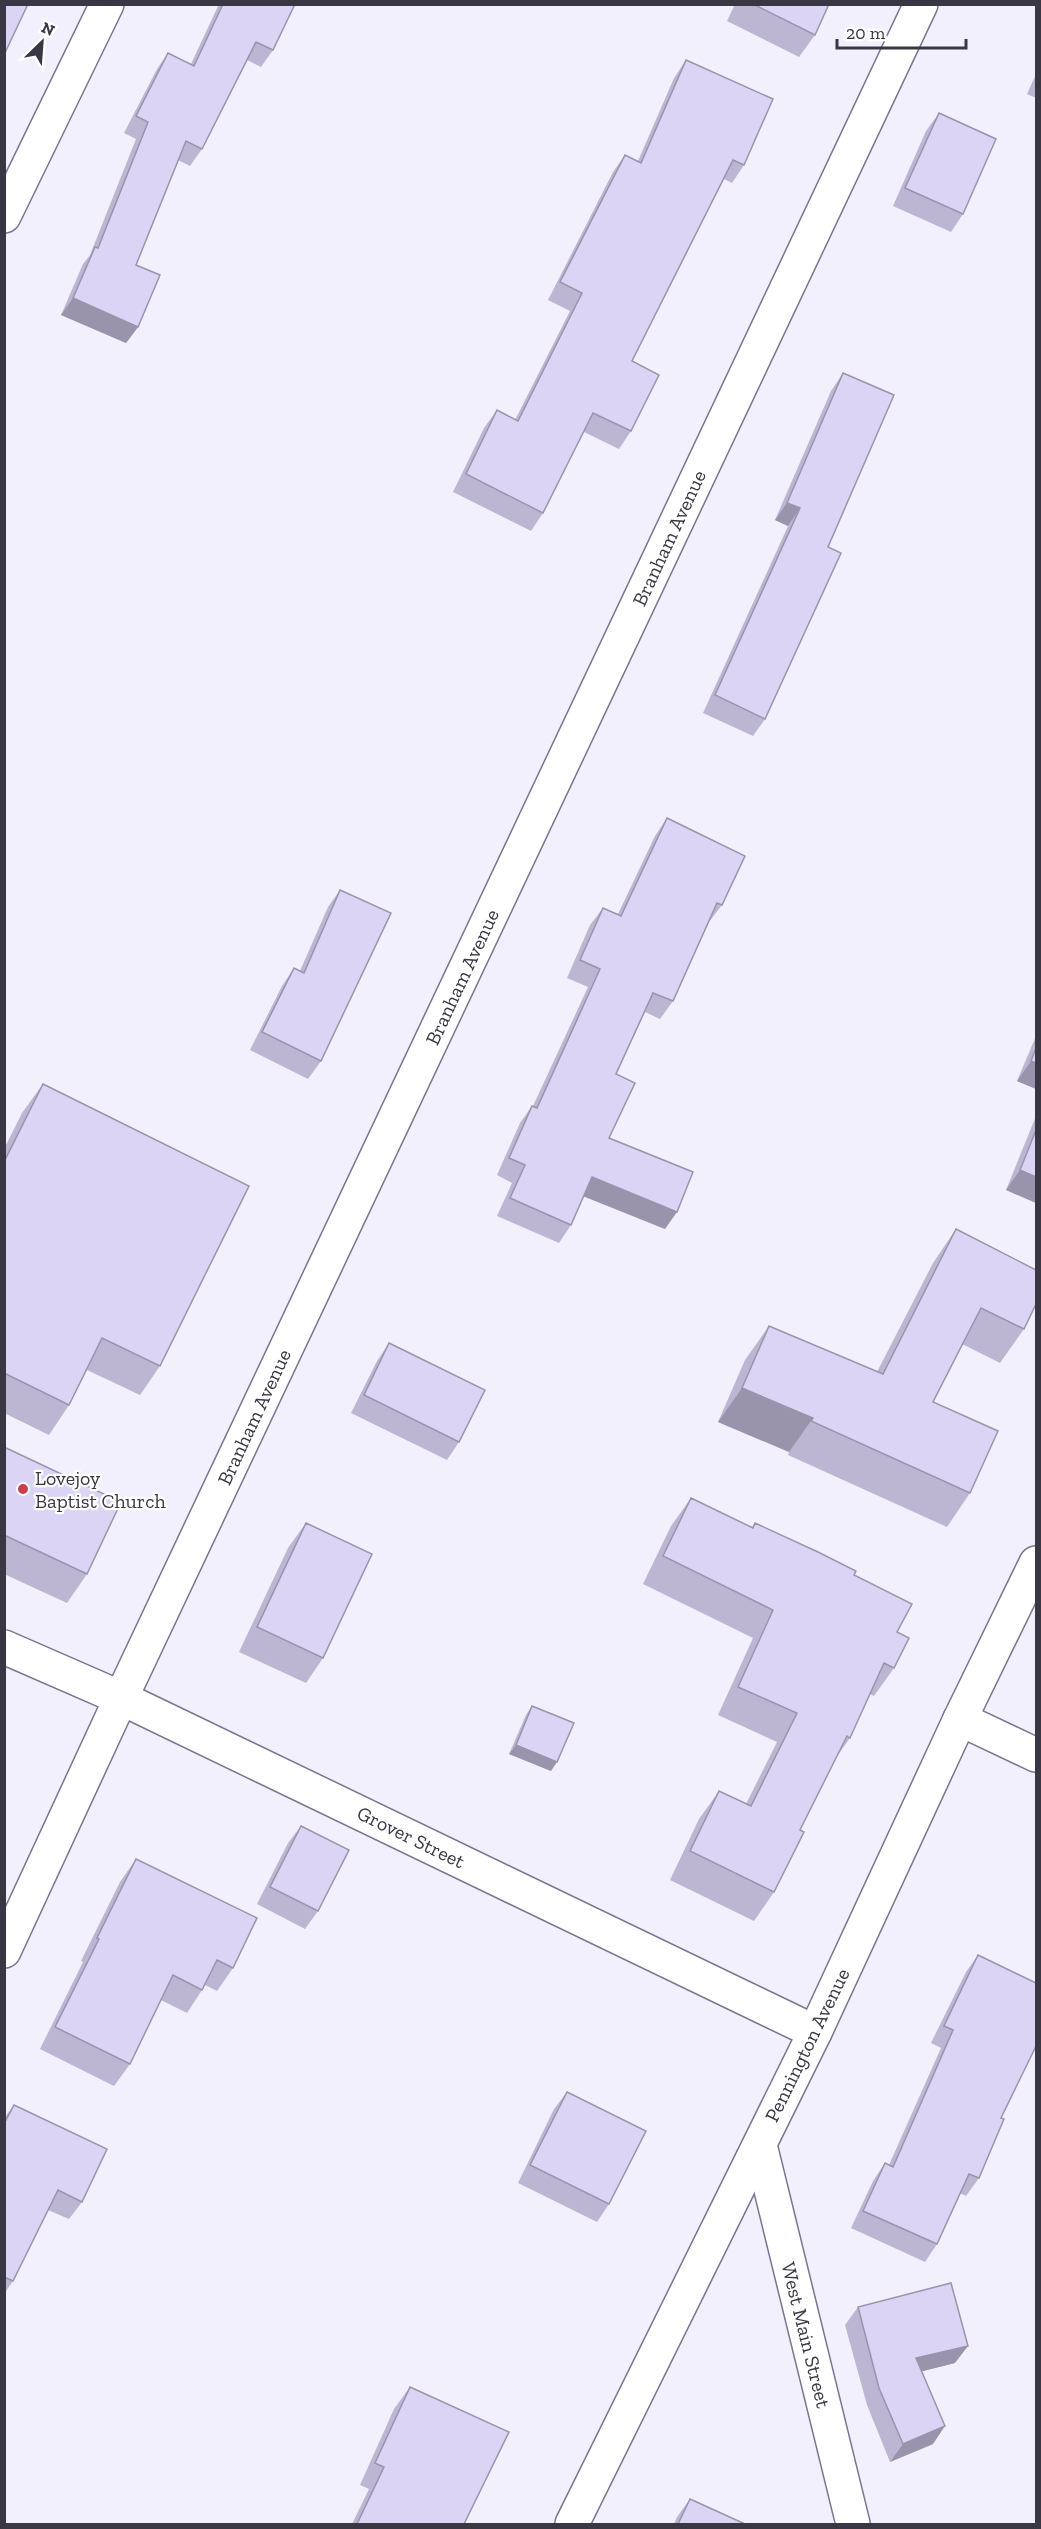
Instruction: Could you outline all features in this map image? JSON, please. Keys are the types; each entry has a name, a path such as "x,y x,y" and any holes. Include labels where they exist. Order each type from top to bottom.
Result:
{"street":[{"path":"4,216 107,4"},
{"name":"Branham Avenue","path":"4,1951 121,1698 921,4"},
{"name":"Pennington Avenue","path":"572,2524 815,2032 960,1719 1036,1563"},
{"name":"Grover Street","path":"4,1647 121,1698 815,2032"},
{"path":"960,1719 1036,1755"},
{"name":"West Main Street","path":"760,2145 853,2524"}],"building":[{"path":"4,4 28,4 4,55"},
{"path":"223,4 295,4 273,50 256,42 202,149 186,141 136,265 160,275 138,327 73,298 95,247 98,248 148,122 136,116 168,53 194,66"},
{"path":"753,4 829,4 815,35"},
{"path":"686,60 773,99 744,165 733,160 632,361 659,375 631,431 593,413 543,513 466,474 497,410 518,421 582,293 560,282 625,155 641,163"},
{"path":"939,113 996,139 963,214 905,188"},
{"path":"843,373 894,395 828,547 841,553 765,719 715,695 800,508 787,503"},
{"path":"667,818 745,856 722,905 717,903 673,1001 653,993 616,1074 635,1083 609,1138 693,1172 677,1212 592,1177 571,1225 510,1198 525,1165 509,1158 532,1106 537,1108 600,969 580,960 603,908 621,916"},
{"path":"340,890 391,913 321,1061 262,1032 294,968 304,973"},
{"path":"1036,1048 1036,1063 1031,1061"},
{"path":"43,1084 249,1186 160,1366 102,1338 69,1405 4,1373 4,1162"},
{"path":"1036,1130 1036,1177 1020,1170"},
{"path":"956,1229 1036,1270 1036,1304 1024,1329 981,1308 933,1402 998,1431 970,1493 811,1421 813,1418 742,1388 769,1326 883,1374"},
{"path":"389,1343 485,1390 459,1442 364,1395"},
{"path":"4,1447 121,1502 87,1574 4,1535"},
{"path":"691,1498 753,1528 755,1523 818,1552 856,1571 854,1575 912,1604 897,1632 909,1638 894,1668 884,1663 850,1738 847,1736 800,1830 804,1832 774,1892 690,1851 719,1791 751,1806 797,1713 738,1687 773,1610 663,1556"},
{"path":"306,1523 372,1554 323,1658 257,1627"},
{"path":"532,1706 574,1723 557,1762 516,1745"},
{"path":"301,1826 349,1850 318,1911 270,1887"},
{"path":"136,1859 257,1918 233,1968 217,1960 202,1990 173,1975 130,2064 55,2027"},
{"path":"978,1955 1036,1983 1036,2046 1001,2118 1004,2119 979,2178 969,2174 937,2244 863,2211 885,2163 893,2167 953,2030 944,2026"},
{"path":"567,2092 646,2131 609,2204 530,2165"},
{"path":"14,2105 107,2149 82,2202 58,2190 13,2281 4,2277 4,2124"},
{"path":"951,2283 968,2346 916,2358 945,2426 903,2444 879,2388 858,2307"},
{"path":"410,2387 509,2432 464,2524 357,2524 384,2467 375,2463"},
{"path":"690,2499 745,2524 678,2524"}],"place":[{"name":"Lovejoy Baptist Church","path":"23,1489"}]}
